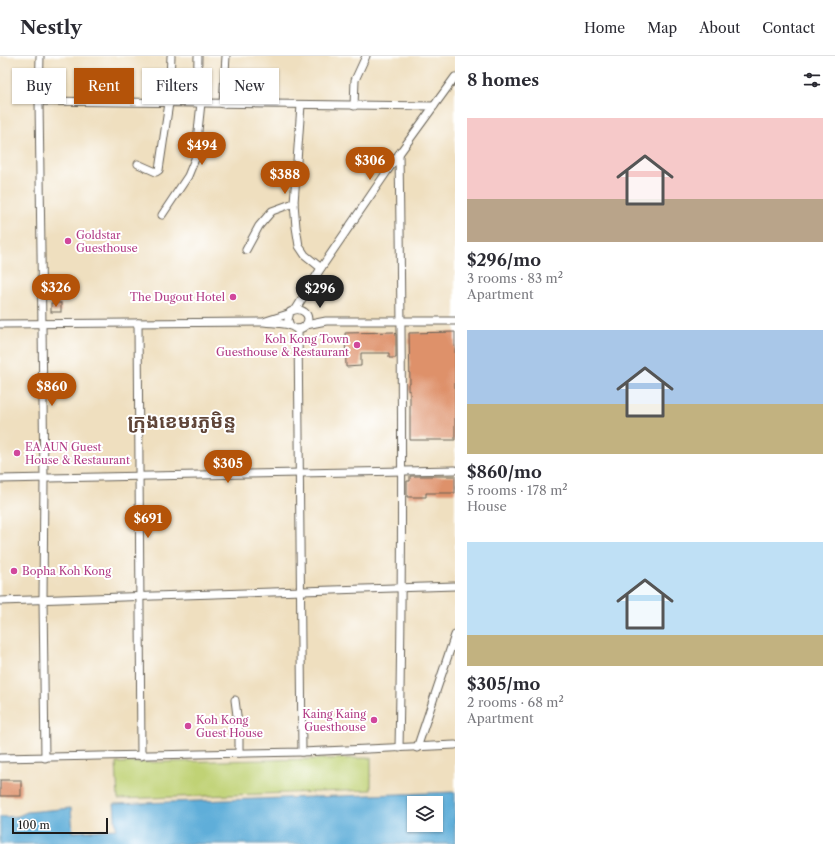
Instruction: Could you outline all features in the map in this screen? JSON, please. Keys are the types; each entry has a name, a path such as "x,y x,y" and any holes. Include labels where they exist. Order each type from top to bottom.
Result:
{"street":[{"path":"40,56 40,68"},
{"path":"170,68 171,56"},
{"path":"198,56 198,68"},
{"path":"225,68 226,56"},
{"path":"354,106 355,80 366,56"},
{"path":"264,322 288,314 296,309 321,268 399,154 455,76"},
{"path":"66,101 142,103"},
{"path":"39,104 44,478 43,599 45,758"},
{"path":"138,164 156,172 160,170 169,104"},
{"path":"162,215 188,176 195,159 199,104"},
{"path":"223,104 434,106"},
{"path":"300,105 294,203 296,227 299,246 305,256 321,268"},
{"path":"399,154 402,321 402,587 399,748"},
{"path":"246,250 259,226 272,211 294,203"},
{"path":"303,297 308,320 306,325"},
{"path":"296,309 326,321"},
{"path":"288,314 290,326"},
{"path":"0,324 264,322 301,329 306,325 326,321 455,321"},
{"path":"138,323 141,756"},
{"path":"298,329 302,752"},
{"path":"0,479 455,470"},
{"path":"0,601 455,586"},
{"path":"417,748 455,635"},
{"path":"235,700 239,753"},
{"path":"0,758 302,752 417,748 455,745"}],"green space":[{"path":"371,758 371,790 118,799 116,763"}],"water":[{"path":"455,792 455,844 0,844 0,817 18,816 27,812 71,808 73,832 116,829 114,804"}],"building":[{"path":"51,303 61,303 61,312 51,312"},
{"path":"394,332 396,334 396,358 389,358 389,353 361,353 361,366 346,367 345,333"},
{"path":"455,332 455,440 410,440 410,390 408,391 408,384 410,384 409,333"},
{"path":"410,476 455,476 455,493 426,493 426,497 407,497 407,481 410,481"},
{"path":"0,780 21,780 21,796 0,796"}],"place":[{"name":"Goldstar Guesthouse","path":"68,241"},
{"name":"The Dugout Hotel","path":"233,297"},
{"name":"Koh Kong Town Guesthouse & Restaurant","path":"357,345"},
{"name":"EA AUN Guest House & Restaurant","path":"17,453"},
{"name":"Bopha Koh Kong","path":"14,571"},
{"name":"Kaing Kaing Guesthouse","path":"374,720"},
{"name":"Koh Kong Guest House","path":"188,726"}],"district":[{"name":"ក្រុងខេមរភូមិន្ទ","path":"182,421"}]}
